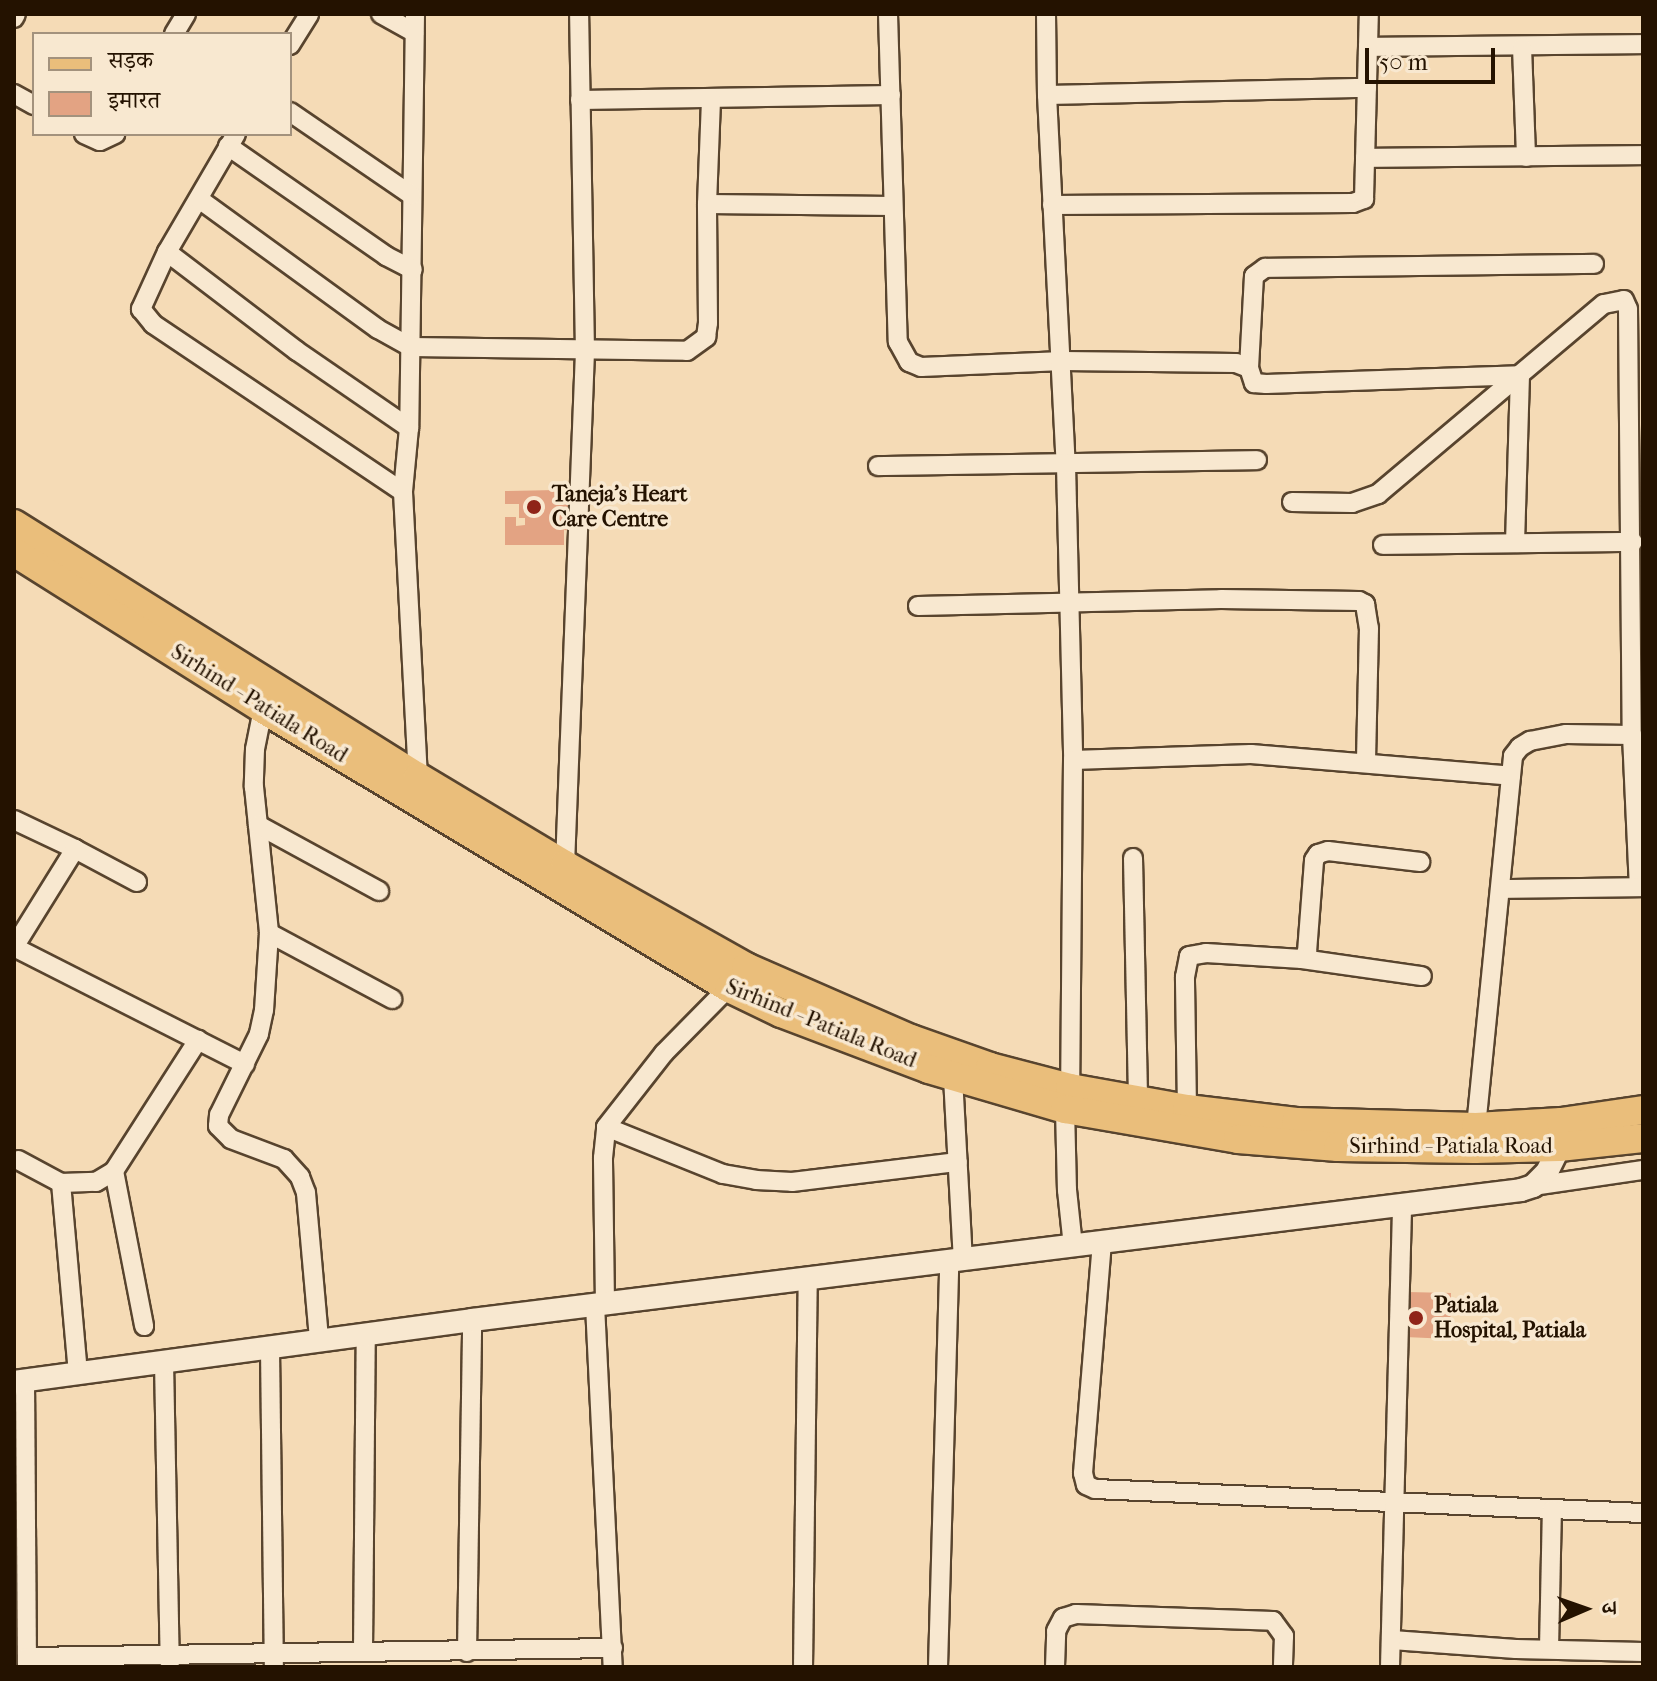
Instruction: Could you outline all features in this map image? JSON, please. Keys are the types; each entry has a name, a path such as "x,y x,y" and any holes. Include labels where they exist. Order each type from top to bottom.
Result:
{"main road":[{"path":"14,524 418,777 565,865 738,978 990,1067 1068,1098 1138,1101 1335,1125 1476,1127 1560,1134 1643,1110"},
{"name":"Sirhind - Patiala Road","path":"14,552 263,709 738,978 781,1013 953,1077 1068,1098 1223,1137 1338,1147 1560,1134 1643,1138"}],"street":[{"path":"175,32 186,14"},
{"path":"292,42 309,14"},
{"path":"381,14 414,23 413,270 409,428 403,492 418,777"},
{"path":"565,865 585,352 579,14"},
{"path":"888,14 898,342 909,362 921,367 1063,361 1236,363 1249,368"},
{"path":"1046,14 1052,205 1063,361 1073,760 1067,1190 1073,1246"},
{"path":"1052,205 1353,203 1366,195 1369,14"},
{"path":"1368,47 1643,44"},
{"path":"1522,47 1526,157"},
{"path":"1047,95 1367,88"},
{"path":"14,94 32,104"},
{"path":"580,100 891,95"},
{"path":"199,199 378,329 411,347 585,352 687,351 698,346 706,337 708,323 707,204 711,99"},
{"path":"292,113 411,195"},
{"path":"89,136 100,141 111,136"},
{"path":"403,492 153,324 141,309 167,252 232,140 386,256 413,270"},
{"path":"1365,158 1643,155"},
{"path":"707,204 893,206"},
{"path":"167,252 297,351 409,428"},
{"path":"1520,375 1254,383 1249,368 1254,276 1265,268 1594,264"},
{"path":"1292,502 1352,503 1378,494 1604,304 1624,300 1627,304 1633,542 1632,735 1641,887 1502,889"},
{"path":"1515,543 1520,375"},
{"path":"878,466 1257,460"},
{"path":"1383,545 1633,542"},
{"path":"918,606 1069,601 1359,601 1365,604 1369,628 1366,761"},
{"path":"263,709 255,749 258,825 269,933 264,1010 259,1034 219,1115 218,1126 231,1139 284,1159 300,1177 306,1193 319,1340"},
{"path":"1476,1127 1513,756 1530,741 1566,734 1632,735"},
{"path":"1073,760 1251,754 1366,761 1511,776"},
{"path":"14,820 137,882"},
{"path":"258,825 379,891"},
{"path":"75,849 14,947 245,1064"},
{"path":"1302,959 1307,952 1314,860 1318,854 1328,851 1420,862"},
{"path":"1133,858 1138,1101"},
{"path":"269,933 392,999"},
{"path":"1187,1109 1185,977 1189,956 1197,952 1302,959 1422,976"},
{"path":"738,978 664,1053 606,1127 600,1304 613,1658 467,1652 363,1652 274,1659 27,1662 19,1381 472,1320 600,1304 808,1281 1402,1206 1643,1170"},
{"path":"18,1160 61,1183 96,1182 114,1171 198,1040"},
{"path":"938,1667 956,1261 958,1162 953,1077"},
{"path":"606,1127 723,1174 756,1180 792,1182 958,1162"},
{"path":"1533,1186 1547,1172 1560,1134"},
{"path":"114,1171 144,1326"},
{"path":"61,1183 78,1374"},
{"path":"1390,1667 1402,1206"},
{"path":"1102,1242 1083,1473 1086,1485 1095,1489 1643,1513"},
{"path":"803,1667 808,1281"},
{"path":"467,1652 472,1320"},
{"path":"363,1652 366,1335"},
{"path":"270,1349 274,1659"},
{"path":"164,1362 170,1661"},
{"path":"1549,1649 1552,1510"},
{"path":"1055,1667 1056,1631 1063,1618 1076,1614 1273,1621 1284,1636 1283,1667"},
{"path":"1392,1640 1515,1658 1549,1649 1634,1657"}],"building":[{"path":"556,490 555,497 568,497 568,509 573,509 573,531 564,530 564,545 505,545 505,517 516,517 516,526 525,525 525,518 519,518 519,504 505,504 505,491"},
{"path":"1407,1292 1451,1293 1450,1339 1405,1337"}],"place":[{"name":"Taneja's Heart Care Centre","path":"534,507"},
{"name":"Patiala Hospital, Patiala","path":"1416,1318"}]}
